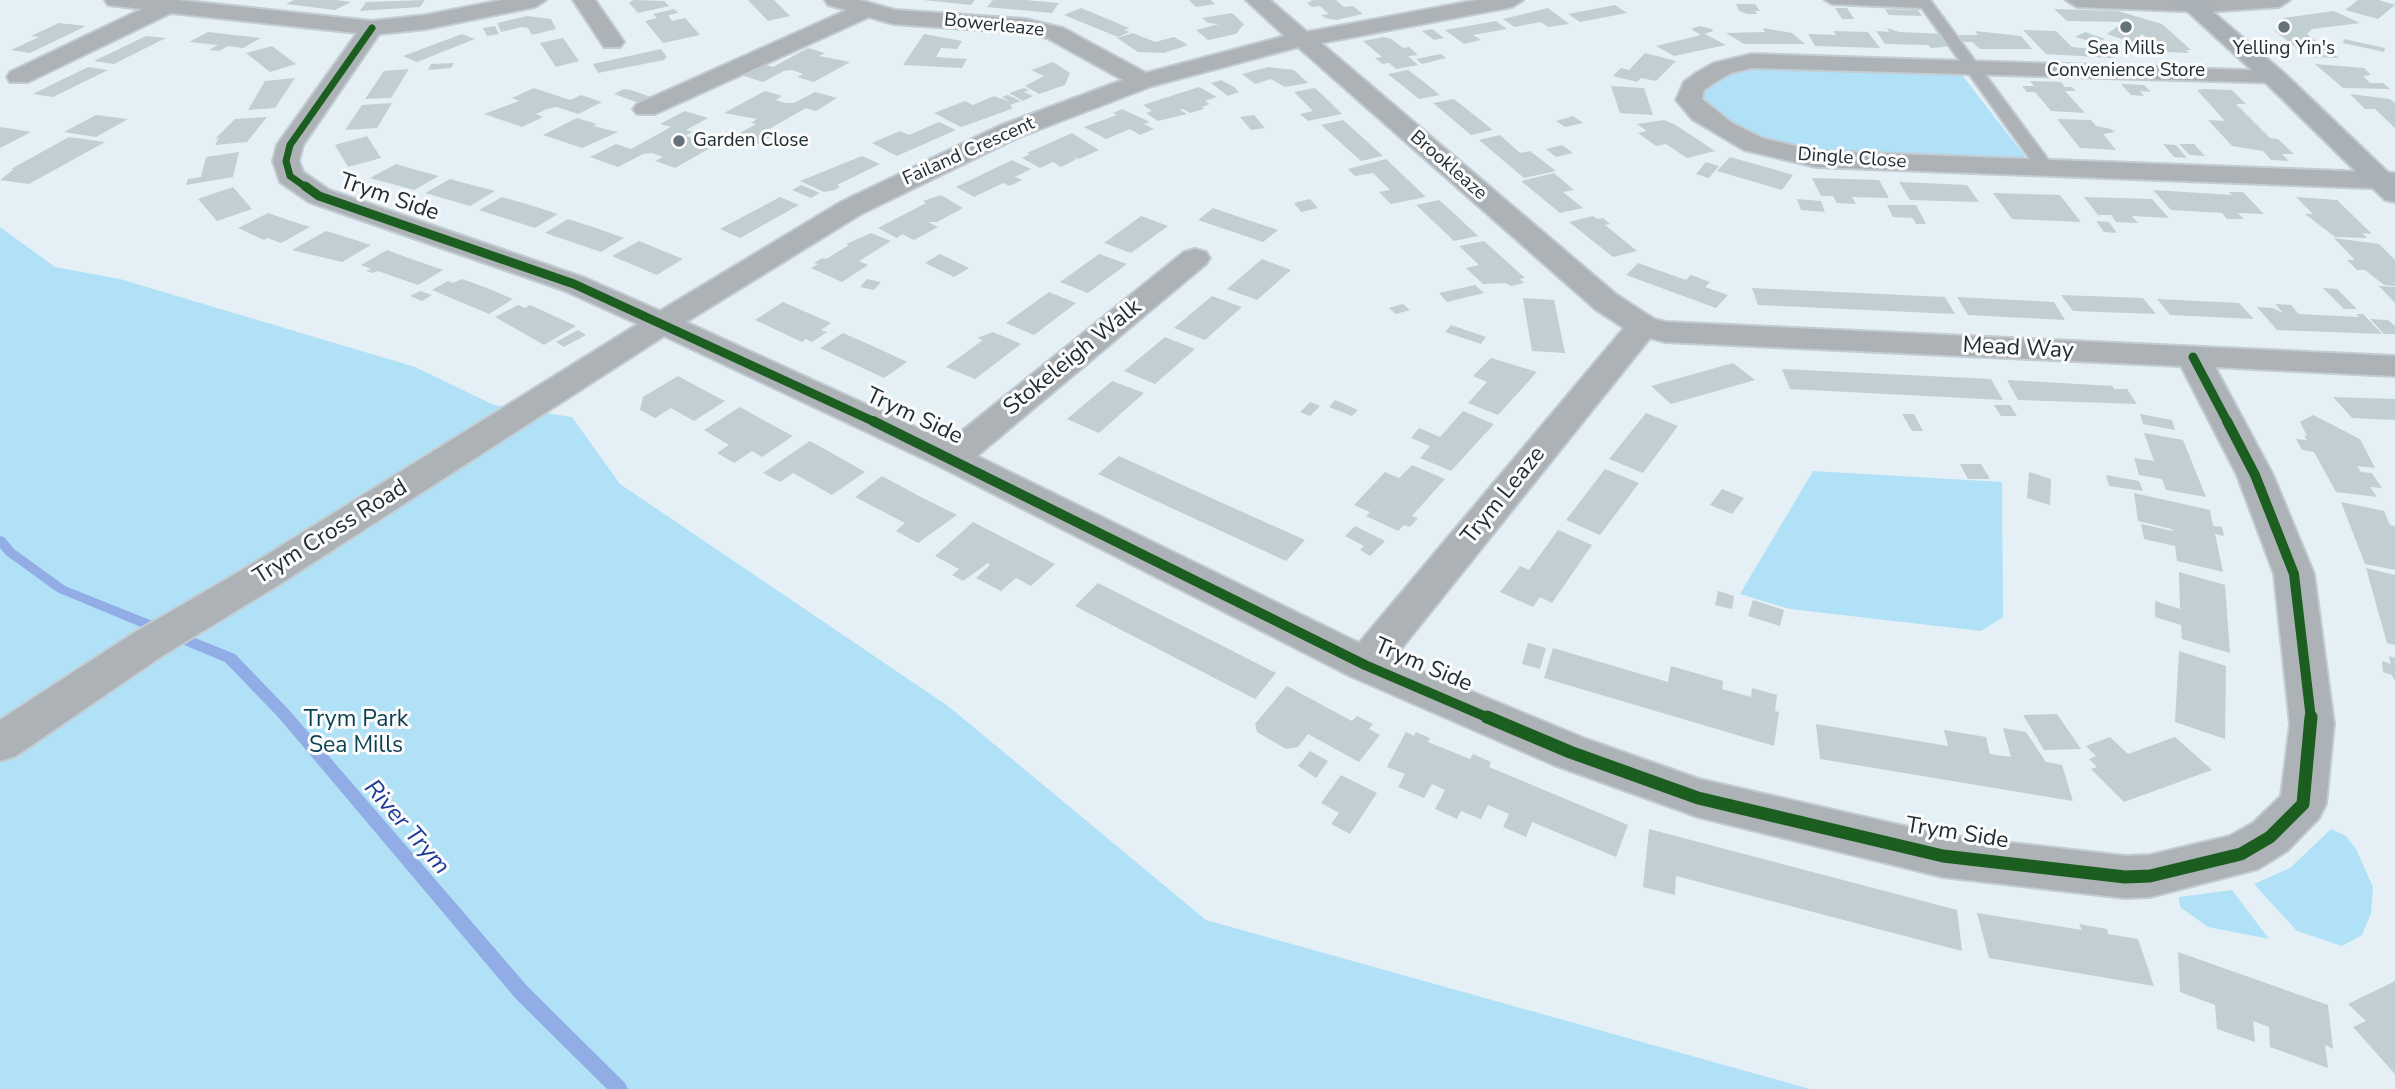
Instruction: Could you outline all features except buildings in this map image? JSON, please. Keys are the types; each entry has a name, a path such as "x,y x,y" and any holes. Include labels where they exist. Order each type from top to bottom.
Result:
{"main road":[{"path":"2188,2 2390,185"}],"street":[{"path":"116,0 372,29 426,22 535,0"},
{"path":"584,0 612,42"},
{"name":"Bowerleaze","path":"836,0 864,11 893,17 1025,26 1045,31 1143,81"},
{"name":"Brookleaze","path":"1258,0 1606,302 1643,326"},
{"name":"Failand Crescent","path":"662,323 851,208 1008,132 1143,81 1302,39 1511,0"},
{"path":"2077,0 2279,0"},
{"path":"19,77 167,6"},
{"path":"646,109 864,11"},
{"name":"Trym Side","path":"372,29 290,145 286,161 290,176 319,196 574,284 662,323 952,458 1366,665 1570,752 1698,798 1942,856 2124,877 2150,876 2241,855 2270,837 2303,804 2312,724 2294,574 2255,475 2193,358"},
{"name":"Dingle Close","path":"2275,78 1972,66 1752,61 1723,68 1705,78 1693,87 1689,100 1701,114 1723,130 1753,144 1816,159 2390,185"},
{"name":"Stokeleigh Walk","path":"952,458 1195,258"},
{"name":"Trym Cross Road","path":"0,743 147,645 263,576 662,323"},
{"name":"Mead Way","path":"1643,326 1665,332 2395,366"},
{"name":"Trym Leaze","path":"1366,665 1643,326"}],"lane":[{"path":"1832,0 1924,2 2046,169"}],"green space":[{"path":"1749,65 1958,70 2025,156 2019,160 1827,153 1793,149 1759,139 1727,124 1702,99 1703,91 1714,79"},
{"name":"Trym Park Sea Mills","path":"0,227 55,267 120,279 415,367 494,405 572,417 620,484 948,706 1206,920 1810,1089 0,1089"},
{"path":"1813,471 2002,482 2003,617 1981,631 1790,609 1740,594"},
{"path":"2331,829 2346,836 2356,849 2373,887 2371,913 2362,935 2342,946 2297,931 2254,884 2290,868"},
{"path":"2232,890 2269,939 2208,927 2180,907 2179,897"}],"waterway":[{"name":"River Trym","path":"0,540 10,552 61,589 230,658 284,714 522,993 619,1089"}],"cycle path":[{"path":"372,28 290,145 286,161 290,176 319,196 574,284 662,323 952,458 1365,665 1570,752 1698,798 1943,856 2125,877 2150,876 2241,854 2270,837 2303,804 2312,724 2294,574 2255,475 2193,357"}],"place":[{"name":"Sea Mills Convenience Store","path":"2126,27"},
{"name":"Yelling Yin's","path":"2284,27"},
{"name":"Garden Close","path":"679,141"}]}
